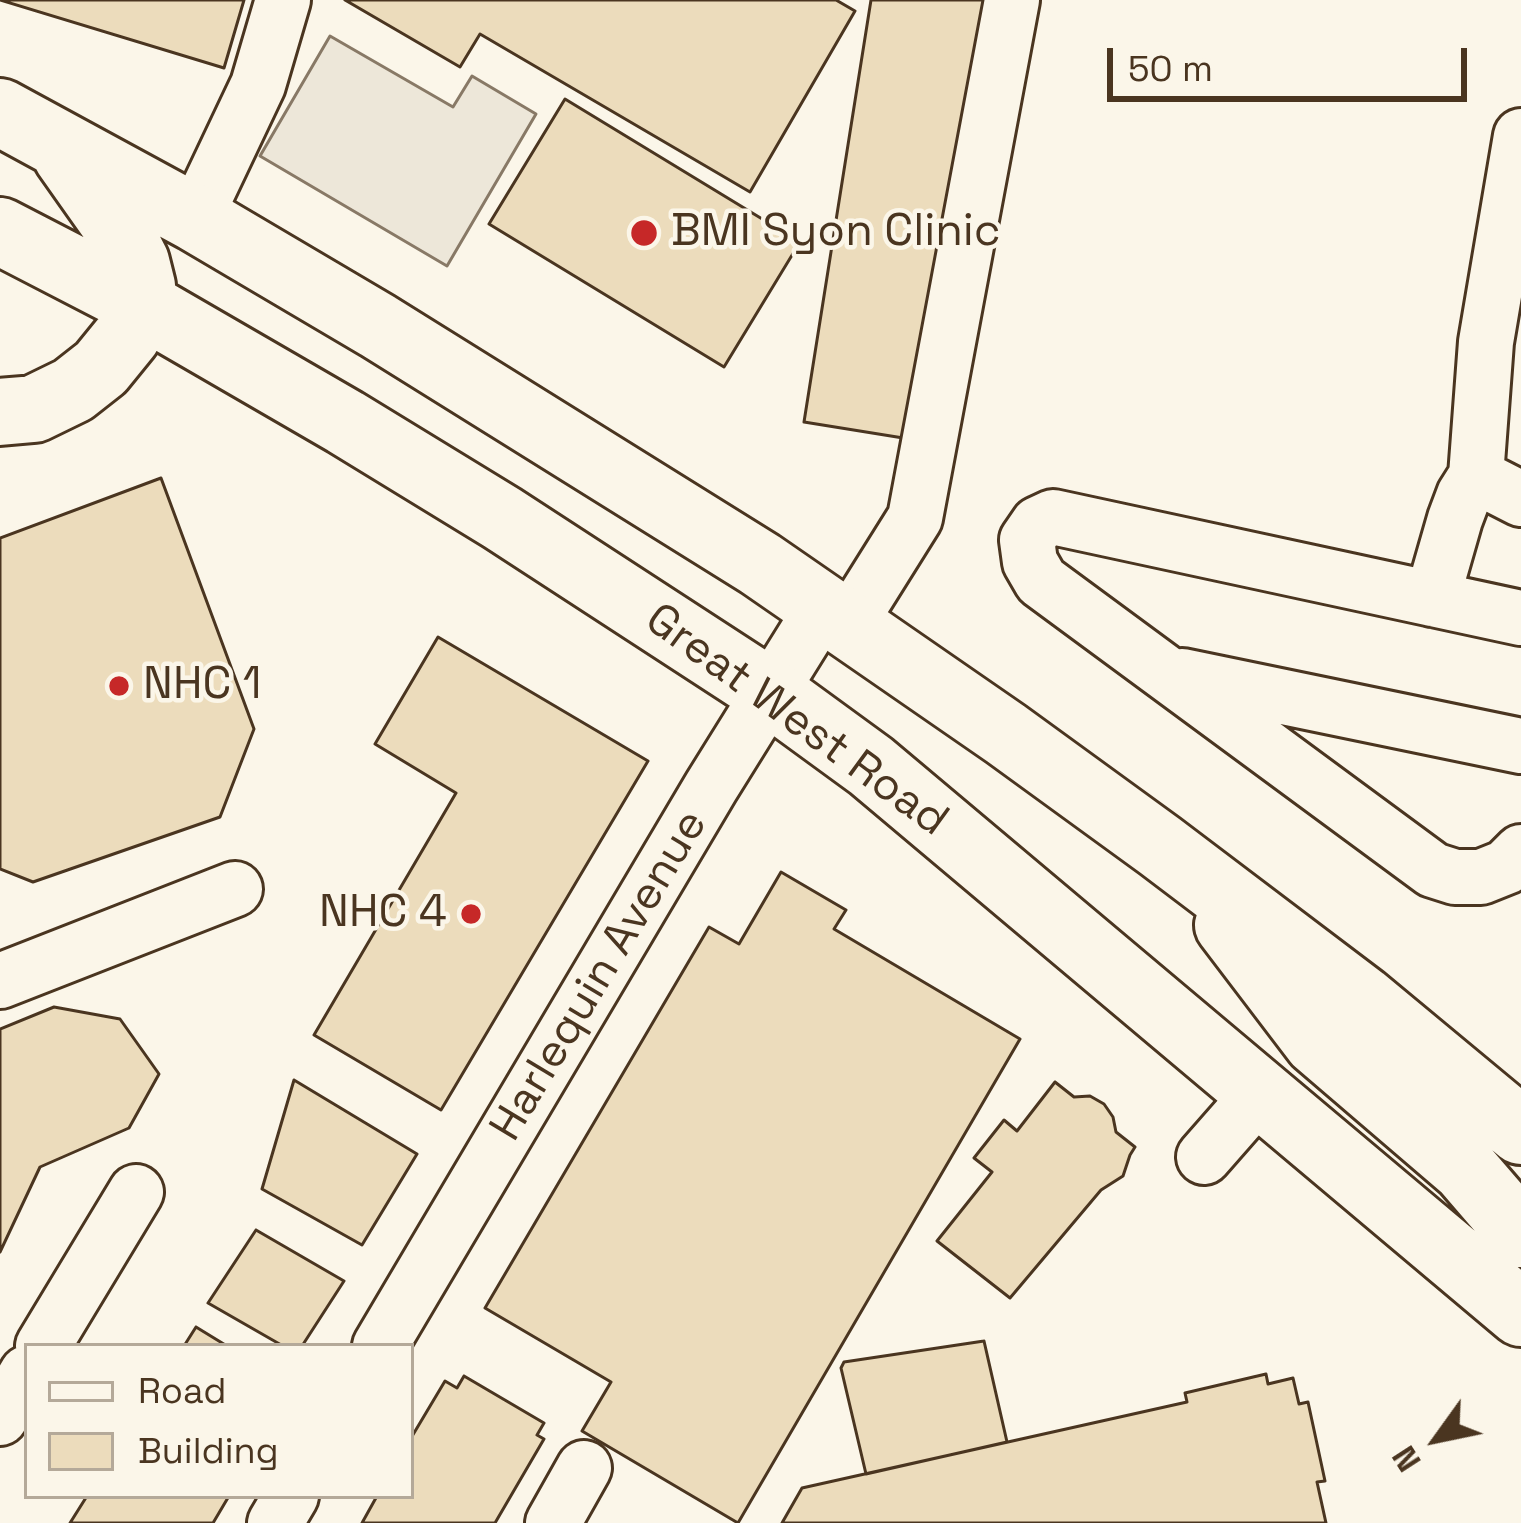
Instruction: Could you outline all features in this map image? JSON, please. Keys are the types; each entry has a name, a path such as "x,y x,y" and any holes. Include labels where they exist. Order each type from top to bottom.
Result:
{"highway":[{"path":"18,121 378,326 760,564 1178,860 1362,998 1521,1131"},
{"path":"0,412 34,409 73,390 127,336 142,305 136,262 121,232 62,149 18,121"},
{"name":"Great West Road","path":"0,231 142,305 346,422 771,693 871,766 1521,1313"},
{"path":"1178,860 1317,1042 1465,1169 1521,1234"}],"street":[{"path":"195,218 258,85 283,0"},
{"name":"Harlequin Avenue","path":"382,1343 771,693 915,518 1012,0"},
{"path":"1432,599 1455,519 1506,479 1486,342 1521,136"},
{"path":"1521,618 1053,517 1038,524 1027,540 1030,562 1041,581 1432,870 1455,877 1481,877 1506,867 1521,852"},
{"path":"1167,673 1521,746"},
{"path":"0,981 235,889"},
{"path":"1204,1157 1261,1092"},
{"path":"46,1343 136,1192"},
{"path":"0,1418 24,1378"},
{"path":"554,1523 584,1468"}],"shaded area":[{"path":"330,36 453,107 472,76 536,114 447,266 260,156"}],"building":[{"path":"0,0 244,0 224,68"},
{"path":"345,0 836,0 855,11 750,192 480,34 460,67"},
{"path":"871,0 999,0 928,442 804,422"},
{"name":"BMI Syon Clinic","path":"565,99 800,242 724,367 489,224"},
{"name":"NHC 1","path":"161,478 254,729 220,817 33,882 0,869 0,538"},
{"name":"NHC 4","path":"438,637 648,761 441,1110 314,1035 456,793 375,744"},
{"path":"781,872 846,910 834,929 1020,1039 738,1523 582,1431 611,1382 485,1308 709,927 739,944"},
{"path":"54,1007 120,1019 159,1074 129,1128 40,1167 0,1252 0,1029"},
{"path":"294,1080 417,1154 362,1245 262,1189"},
{"path":"1055,1082 1074,1097 1090,1096 1104,1104 1116,1132 1135,1147 1123,1176 1101,1190 1010,1298 937,1241 992,1172 974,1158 1004,1120 1017,1131"},
{"path":"256,1230 344,1281 304,1343 278,1343 208,1303"},
{"path":"196,1327 222,1343 186,1343"},
{"path":"984,1341 1007,1442 866,1474 841,1368 844,1362"},
{"path":"1266,1374 1268,1384 1293,1378 1299,1404 1308,1402 1325,1481 1317,1482 1326,1523 782,1523 802,1488 1187,1402 1185,1393"},
{"path":"464,1376 544,1423 537,1435 544,1439 495,1523 362,1523 375,1499 414,1499 414,1433 445,1381 457,1388"},
{"path":"85,1499 227,1499 213,1523 70,1523"}],"place":[{"name":"BMI Syon Clinic","path":"644,233"},
{"name":"NHC 1","path":"119,686"},
{"name":"NHC 4","path":"471,914"}]}
